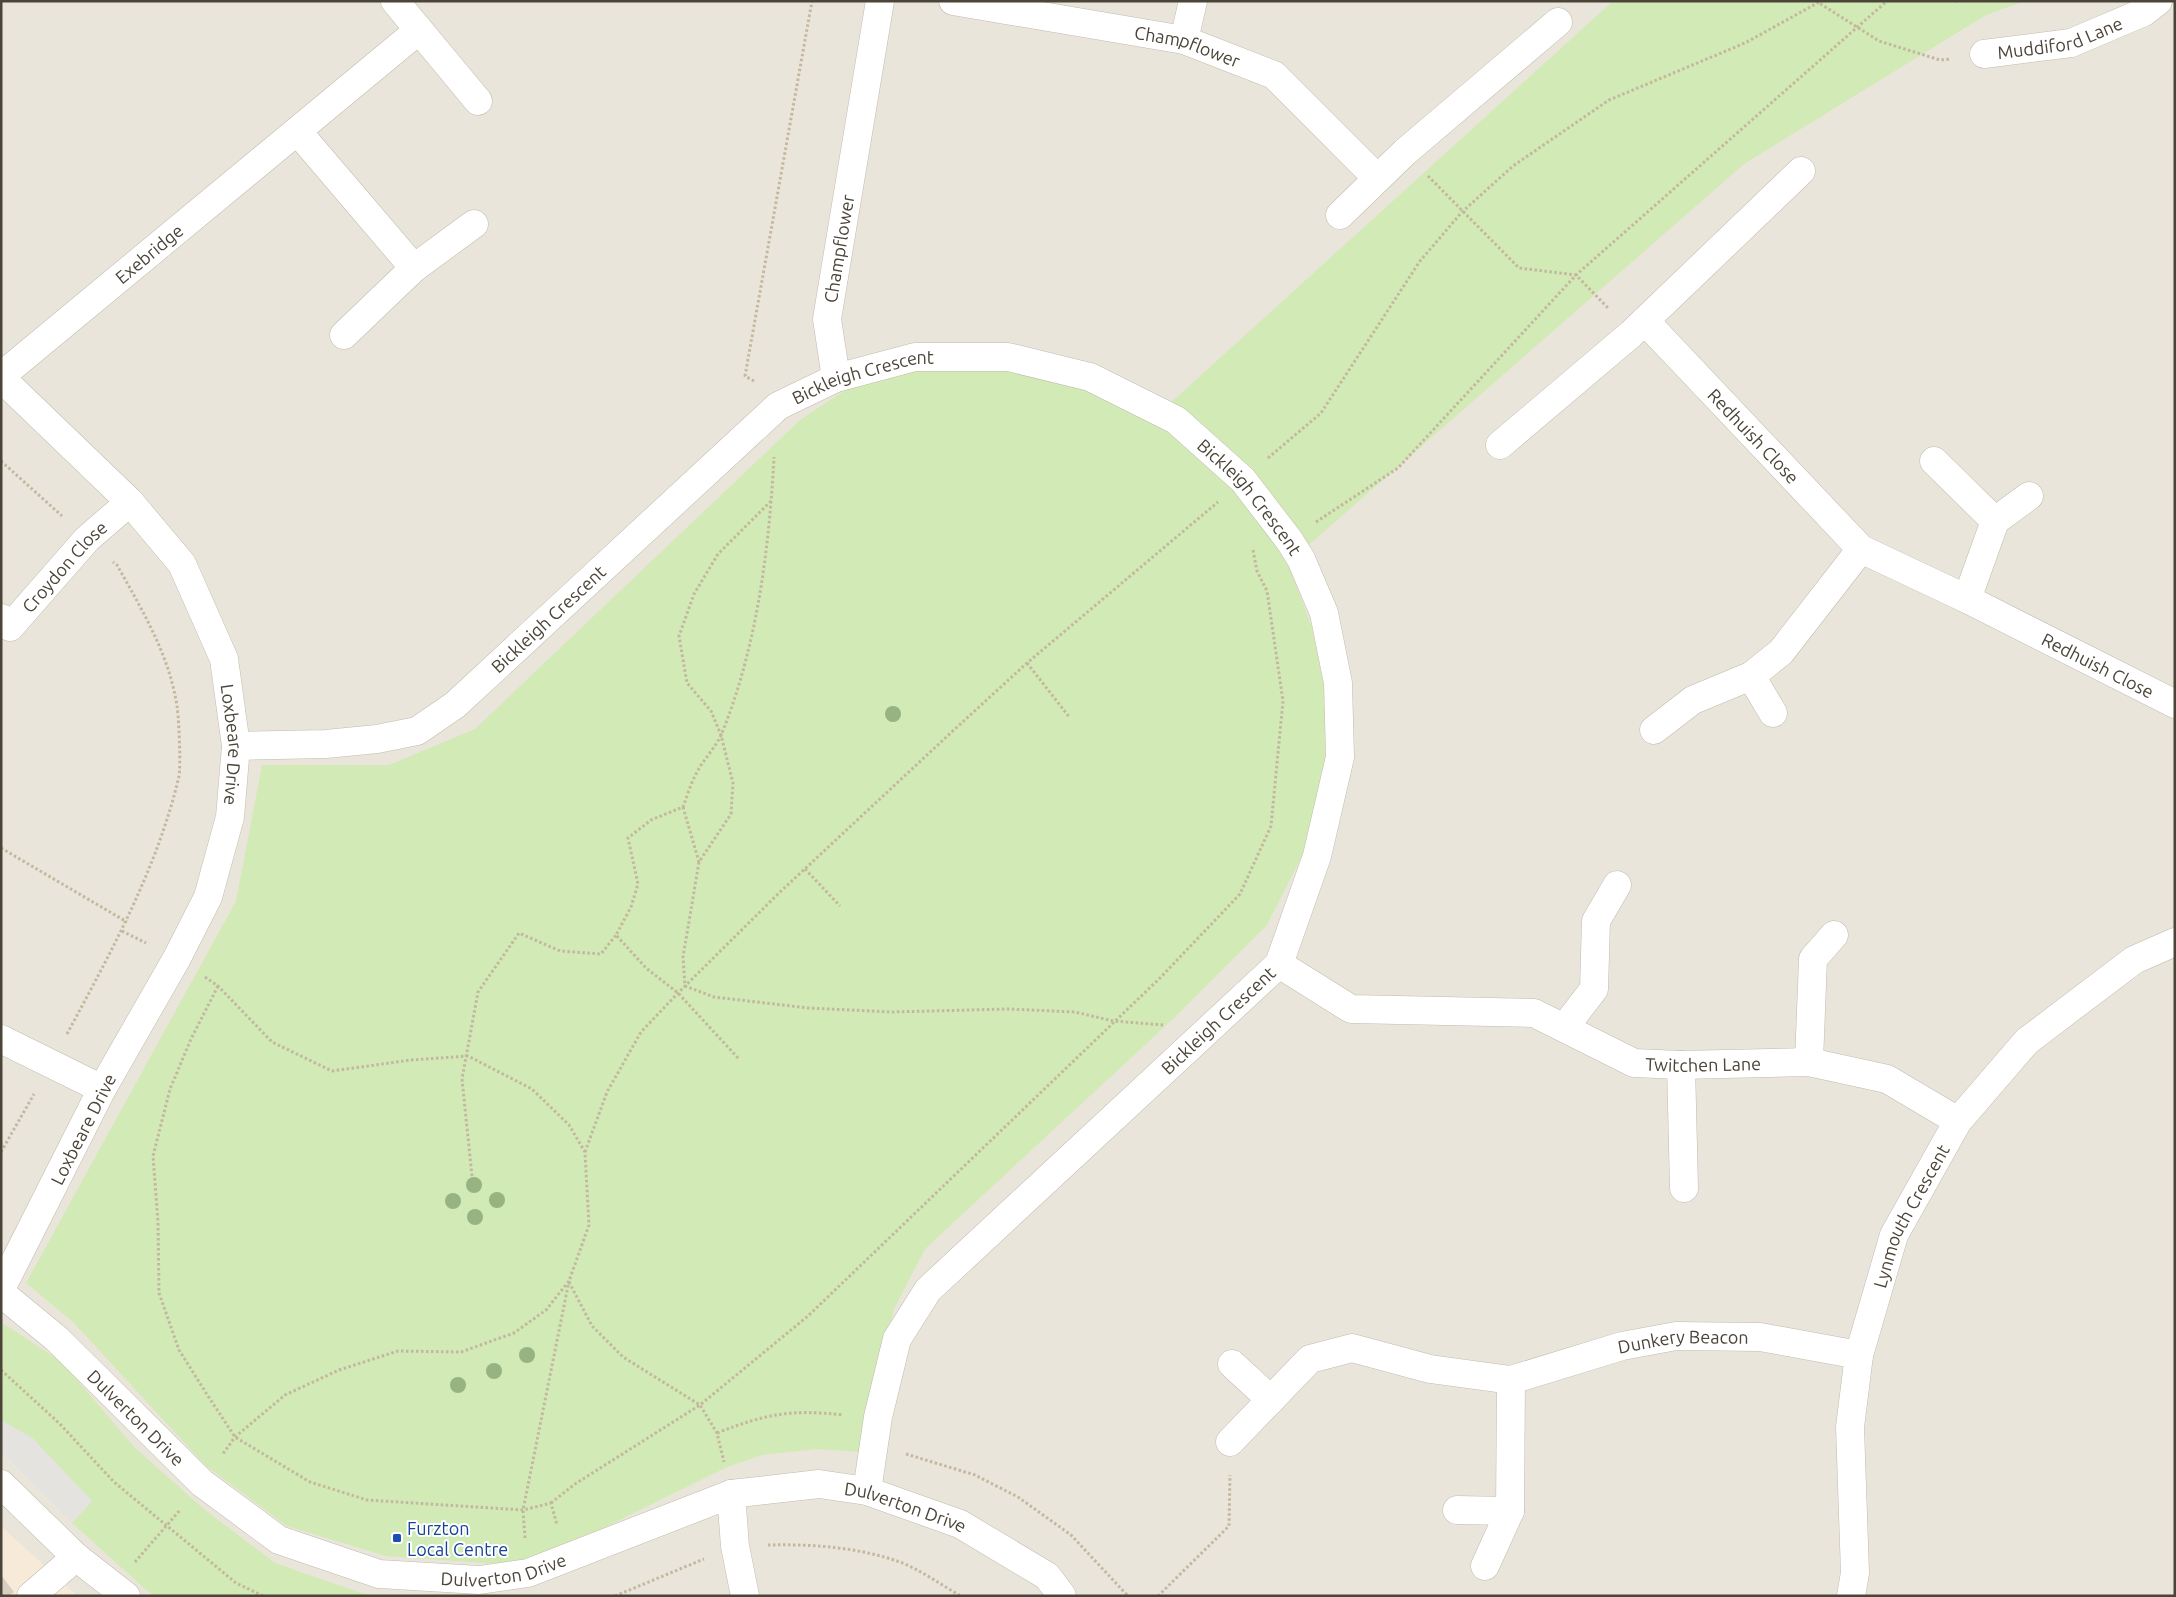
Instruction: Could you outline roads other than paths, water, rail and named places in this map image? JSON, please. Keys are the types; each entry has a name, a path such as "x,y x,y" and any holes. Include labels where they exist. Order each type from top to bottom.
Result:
{"street":[{"path":"395,1 478,101"},
{"name":"Champflower","path":"836,378 827,320 880,1"},
{"name":"Champflower","path":"953,1 1184,40 1274,75 1377,178"},
{"path":"1184,40 1194,1"},
{"name":"Muddiford Lane","path":"1984,54 2072,43 2144,12 2158,1"},
{"path":"1340,215 1406,152 1558,22"},
{"name":"Exebridge","path":"1,377 419,30"},
{"path":"298,132 414,268"},
{"path":"1500,445 1638,327 1801,171"},
{"path":"344,335 414,268 474,224"},
{"name":"Redhuish Close","path":"1638,327 1861,549 1967,599 2175,704"},
{"name":"Bickleigh Crescent","path":"236,746 326,744 377,739 417,731 455,705 778,406 836,378 915,357 1008,357 1090,377 1176,420 1243,480 1289,540 1301,559 1324,613 1338,684 1340,757 1317,856 1279,964 928,1290 897,1339 878,1417 867,1491"},
{"name":"Loxbeare Drive","path":"1,377 130,502 182,564 224,659 236,746 230,817 208,898 177,958 102,1089 1,1289"},
{"path":"1934,461 1995,521"},
{"path":"1967,599 1995,521 2029,496"},
{"name":"Croydon Close","path":"1,618 10,627 87,539 130,502"},
{"path":"1654,730 1693,700 1751,676 1781,652 1861,549"},
{"path":"1751,676 1773,713"},
{"path":"1564,1028 1594,989 1596,921 1618,885"},
{"path":"1809,1062 1813,959 1834,935"},
{"name":"Lynmouth Crescent","path":"1850,1596 1855,1573 1850,1427 1859,1355 1894,1235 1958,1121 2027,1041 2134,960 2175,942"},
{"name":"Twitchen Lane","path":"1279,964 1351,1009 1534,1013 1634,1063 1681,1065 1809,1062 1888,1079 1958,1121"},
{"path":"1,1038 102,1089"},
{"path":"1681,1065 1684,1188"},
{"name":"Dulverton Drive","path":"1,1294 57,1339 202,1483 279,1540 379,1574 479,1588 528,1573 731,1494 819,1484 867,1491 960,1524 1047,1576 1062,1596"},
{"name":"Dunkery Beacon","path":"1230,1442 1310,1359 1352,1348 1430,1369 1511,1380 1622,1346 1676,1336 1760,1337 1859,1355"},
{"path":"1232,1364 1271,1400"},
{"path":"1486,1566 1510,1511 1511,1380"},
{"path":"1,1484 76,1556 120,1590"},
{"path":"731,1494 735,1546 745,1596"},
{"path":"1458,1510 1510,1511"},
{"path":"31,1596 76,1556"}],"place":[{"name":"Furzton Local Centre","path":"397,1538"}]}
